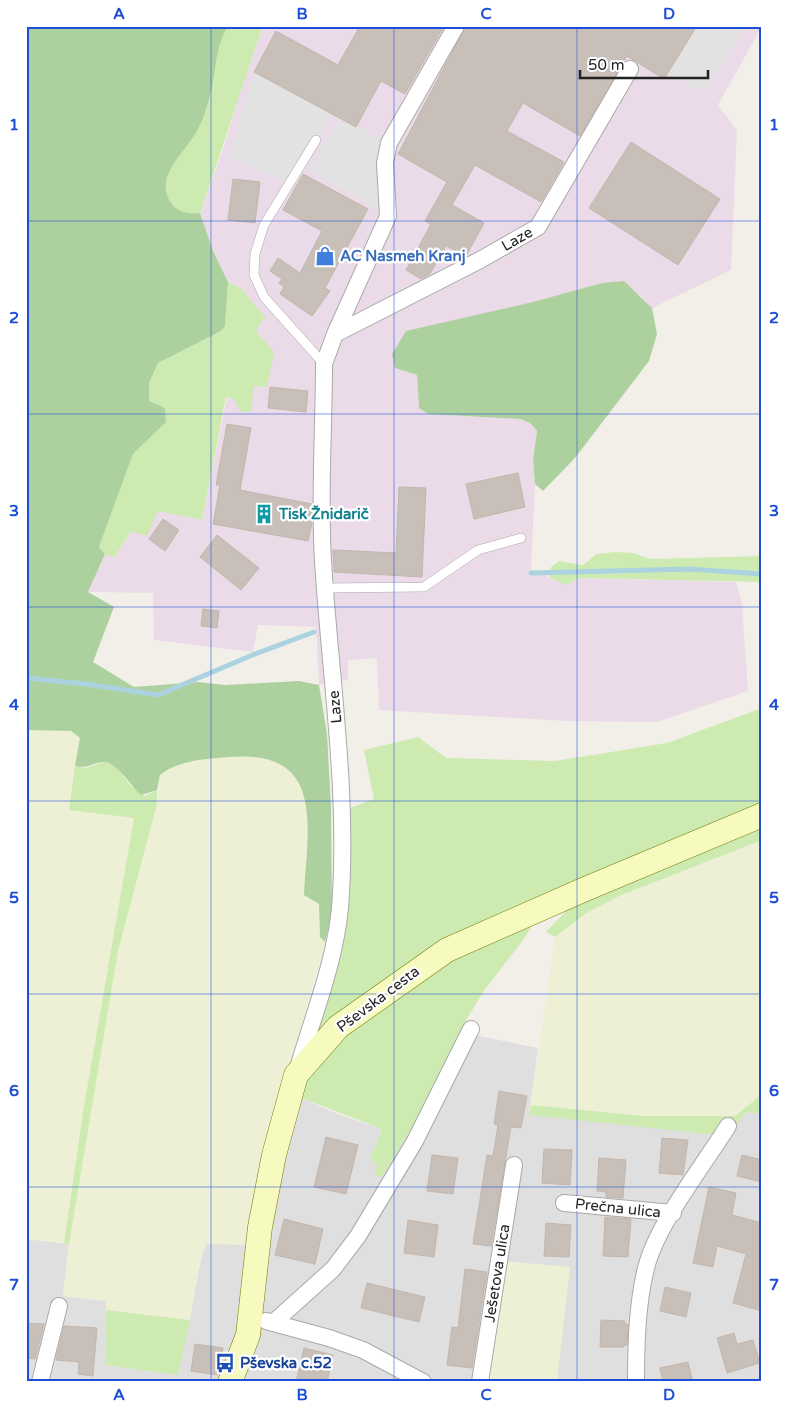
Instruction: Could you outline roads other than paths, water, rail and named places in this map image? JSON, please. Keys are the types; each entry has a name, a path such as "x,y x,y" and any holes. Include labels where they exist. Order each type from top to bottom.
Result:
{"street":[{"name":"Laze","path":"296,1075 333,951 340,909 342,846 337,731 323,559 324,364 335,334 388,216 385,163 389,144 456,26"},
{"name":"Laze","path":"335,334 480,260 538,227 630,69"},
{"name":"Pševska cesta","path":"230,1382 248,1335 260,1227 274,1155 296,1075 338,1026 410,974 448,950 583,890 762,815"},
{"path":"273,1323 333,1269 358,1236 415,1141 471,1029"},
{"name":"Prečna ulica","path":"636,1382 636,1330 646,1268 661,1231 728,1126"},
{"name":"Ješetova ulica","path":"480,1382 514,1165"},
{"name":"Prečna ulica","path":"564,1202 672,1213"},
{"path":"40,1382 60,1306"},
{"path":"249,1316 329,1338 364,1350 423,1382"}],"lane":[{"path":"316,140 264,225 255,254 254,275 264,297 324,364"},
{"path":"325,588 424,586 478,550 521,538"}],"waterway":[{"path":"531,573 689,569 762,574"},
{"path":"26,678 86,684 158,695 255,654 314,632"}],"place":[{"name":"AC Nasmeh Kranj","path":"325,256"},
{"name":"Tisk Žnidarič","path":"264,514"},
{"name":"Pševska c.52","path":"225,1363"}]}
